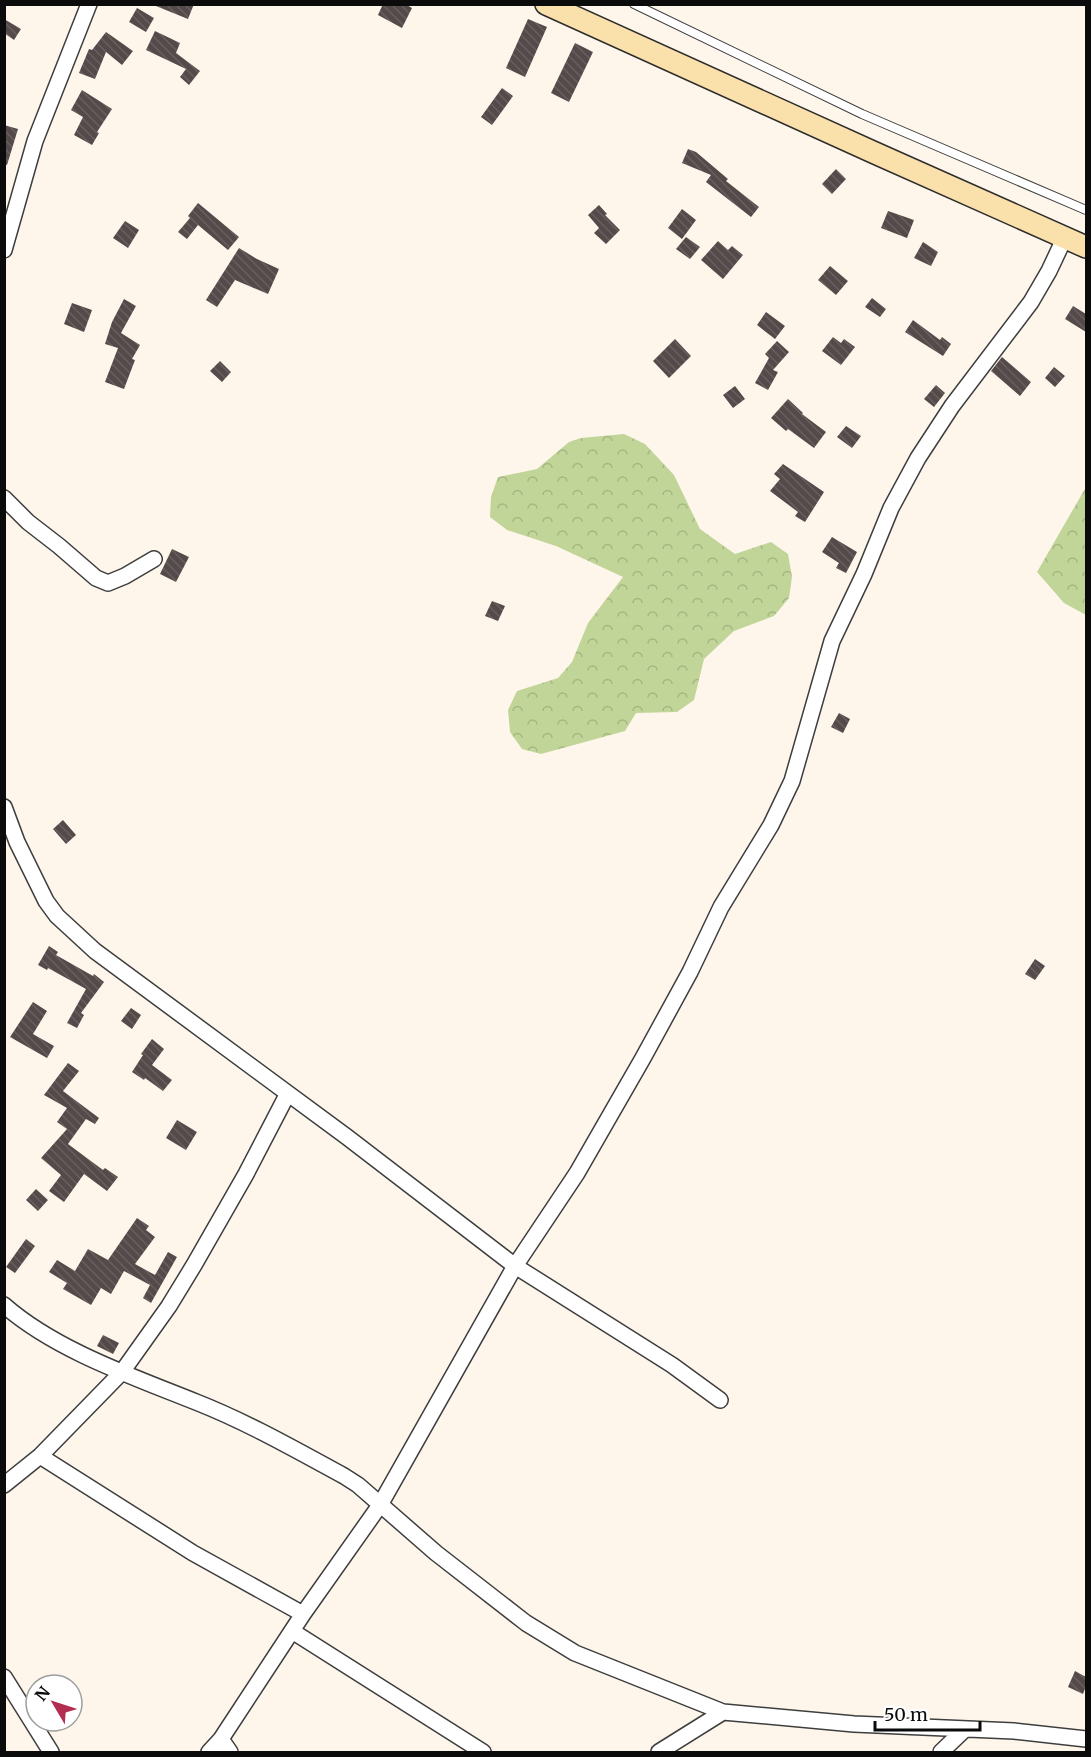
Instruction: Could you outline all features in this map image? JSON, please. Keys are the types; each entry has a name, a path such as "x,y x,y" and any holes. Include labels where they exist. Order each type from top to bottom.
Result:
{"street":[{"path":"4,250 35,141 89,4"},
{"path":"546,4 874,153 1086,246"},
{"path":"209,1752 221,1739 303,1614 380,1505 515,1266 577,1173 643,1058 690,972 721,907 775,816 792,781 832,641 864,574 891,508 918,458 952,406 1031,302 1065,237"},
{"path":"4,498 28,522 96,578 108,583 154,559"},
{"path":"4,807 21,852 46,901 57,916 95,951 515,1266 672,1365 720,1400"},
{"path":"4,1485 40,1456 122,1372 169,1306 194,1265 242,1182 287,1095"},
{"path":"5,1308 65,1345 152,1386 196,1401 344,1476 436,1553 526,1623 575,1653 723,1712 854,1724 1014,1731 1086,1738"},
{"path":"40,1456 193,1553 303,1614"},
{"path":"292,1631 483,1752"},
{"path":"4,1677 48,1751"},
{"path":"658,1752 723,1712"},
{"path":"941,1752 964,1730"},
{"path":"221,1739 230,1752"}],"lane":[{"path":"634,4 862,114 1086,210"}],"green space":[{"path":"624,434 645,444 674,475 700,529 735,554 771,542 788,554 792,577 789,598 774,616 734,631 704,659 694,700 677,712 636,713 625,731 541,754 522,749 510,732 508,710 517,691 558,678 572,662 588,623 623,577 556,546 507,530 490,517 491,497 498,477 537,469 569,442 581,438"},
{"path":"1086,487 1086,615 1064,603 1037,572"}],"building":[{"path":"151,4 194,4 188,19"},
{"path":"383,4 405,4 412,8 402,28 378,15"},
{"path":"137,8 154,18 146,32 129,22"},
{"path":"4,19 21,29 14,40 4,33"},
{"path":"528,19 547,27 525,77 506,68"},
{"path":"155,31 180,43 176,53 200,71 189,85 180,77 186,69 146,50"},
{"path":"106,32 133,51 122,65 106,52 95,79 79,73 89,49 92,50"},
{"path":"575,43 593,52 569,102 551,93"},
{"path":"502,88 513,96 492,125 481,117"},
{"path":"82,90 112,109 97,132 99,133 92,145 74,135 83,117 71,110"},
{"path":"4,125 18,129 7,165 4,164"},
{"path":"688,149 696,152 728,179 726,181 759,207 751,217 706,182 711,175 682,163"},
{"path":"836,169 846,179 832,194 822,184"},
{"path":"198,203 239,237 228,250 198,225 187,239 178,232 190,218 188,216"},
{"path":"599,205 607,214 605,215 620,230 606,244 594,233 599,228 588,215"},
{"path":"682,209 696,220 682,239 668,228"},
{"path":"888,211 914,220 907,238 881,228"},
{"path":"125,221 139,230 128,248 113,238"},
{"path":"686,237 700,247 690,259 676,249"},
{"path":"718,241 728,250 732,246 743,255 723,279 701,260"},
{"path":"923,242 938,252 931,266 914,258"},
{"path":"239,248 279,269 268,294 235,280 217,307 206,300"},
{"path":"830,266 848,281 836,295 818,280"},
{"path":"872,298 886,309 880,317 865,307"},
{"path":"124,299 136,306 121,333 140,345 132,359 135,360 124,389 105,382 118,348 105,344 112,322"},
{"path":"72,303 92,310 84,332 64,324"},
{"path":"1073,306 1086,314 1086,332 1065,319"},
{"path":"766,312 785,326 775,339 757,325"},
{"path":"913,320 940,340 942,337 951,344 943,356 905,332"},
{"path":"833,337 841,343 844,339 855,347 841,365 822,351"},
{"path":"675,339 691,356 669,378 653,361"},
{"path":"777,341 789,352 773,370 778,372 768,390 755,383 769,358 765,354"},
{"path":"1002,357 1031,382 1020,396 991,371"},
{"path":"220,361 231,372 222,382 210,371"},
{"path":"1054,367 1065,376 1055,387 1045,378"},
{"path":"936,385 945,393 934,407 924,399"},
{"path":"735,386 745,399 733,408 723,395"},
{"path":"788,399 802,414 826,432 814,448 788,429 786,431 771,418"},
{"path":"846,426 861,436 852,448 837,437"},
{"path":"783,464 824,492 805,522 795,516 798,512 770,491 780,479 774,474"},
{"path":"832,537 857,552 846,573 836,568 839,563 822,552"},
{"path":"172,549 189,557 176,582 160,574"},
{"path":"492,601 505,606 498,621 485,616"},
{"path":"839,713 850,719 843,733 831,727"},
{"path":"63,820 76,835 66,844 53,829"},
{"path":"49,946 58,952 56,955 93,976 94,974 104,982 81,1013 84,1015 77,1028 67,1023 86,989 38,965"},
{"path":"1035,959 1045,966 1035,980 1025,974"},
{"path":"33,1002 47,1011 33,1034 54,1046 47,1058 10,1037"},
{"path":"131,1008 141,1015 132,1029 121,1021"},
{"path":"152,1039 164,1049 152,1065 172,1080 163,1091 132,1072"},
{"path":"68,1063 79,1071 63,1091 99,1118 95,1124 86,1119 68,1144 103,1170 105,1168 118,1177 107,1191 84,1174 64,1202 49,1191 61,1175 41,1158 67,1129 57,1122 67,1108 44,1095"},
{"path":"177,1120 197,1132 186,1150 166,1138"},
{"path":"36,1189 48,1200 38,1211 26,1200"},
{"path":"137,1218 149,1226 146,1230 155,1237 135,1264 155,1275 168,1252 177,1257 151,1303 143,1298 150,1285 124,1271 111,1294 101,1288 91,1305 63,1289 67,1283 49,1272 57,1260 75,1271 88,1249 108,1260"},
{"path":"26,1239 35,1246 15,1273 6,1267"},
{"path":"103,1335 119,1343 113,1354 97,1346"},
{"path":"1075,1671 1086,1677 1083,1694 1068,1687"}]}
